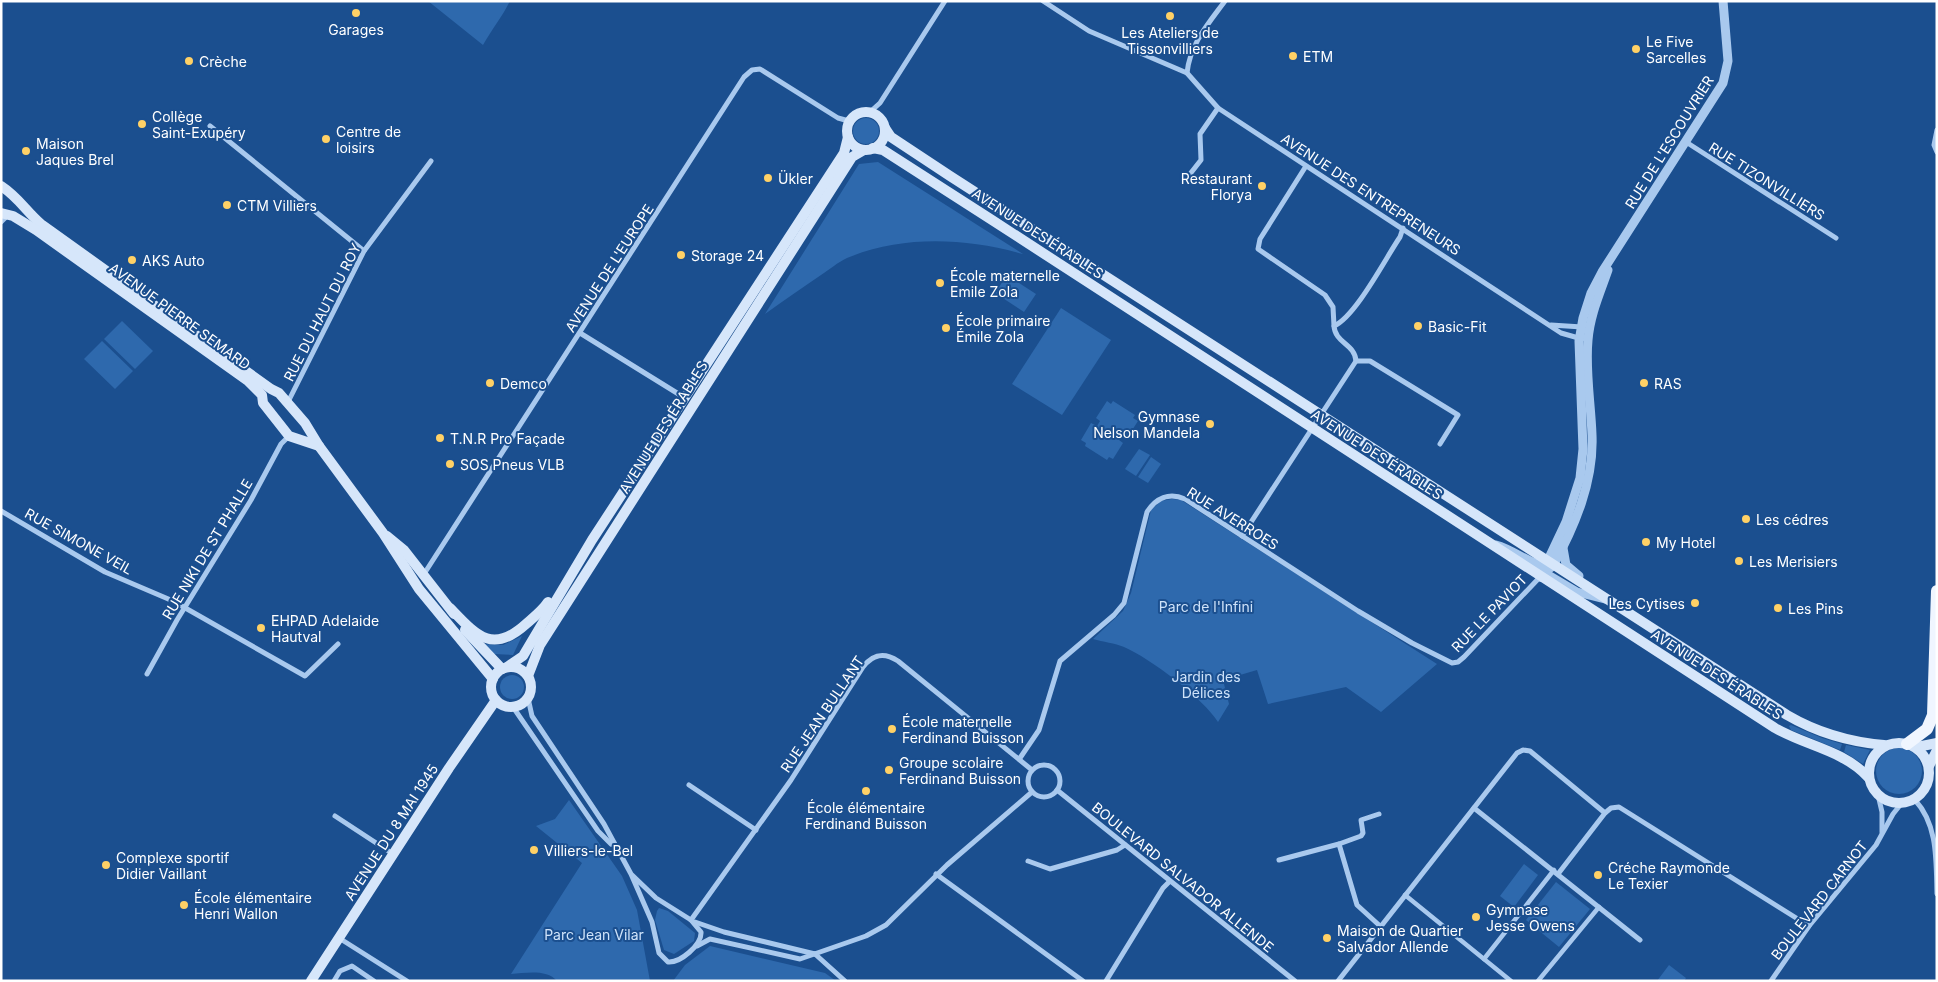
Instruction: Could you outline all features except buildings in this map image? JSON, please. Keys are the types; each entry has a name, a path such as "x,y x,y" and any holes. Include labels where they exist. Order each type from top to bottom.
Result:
{"main road":[{"path":"870,112 880,118 885,128 882,140 869,149 854,146 848,137 850,121 858,114 870,112"},
{"name":"AVENUE DES ÉRABLES","path":"885,128 891,137 1182,327 1321,414 1548,564 1798,722 1827,734 1884,746"},
{"name":"AVENUE DES ÉRABLES","path":"450,608 475,634 486,639 499,640 512,636 545,607 686,398 844,153 848,137"},
{"name":"AVENUE DES ÉRABLES","path":"528,676 540,645 852,157 869,149 883,150 1775,728 1804,743 1840,755 1858,766 1868,777"},
{"name":"AVENUE PIERRE SEMARD","path":"1,186 20,200 21,206 41,224 248,382 262,395 263,403 293,437"},
{"name":"AVENUE PIERRE SEMARD","path":"6,217 21,206"},
{"name":"AVENUE PIERRE SEMARD","path":"6,217 36,230 279,393 306,425 319,446 383,533 419,589 493,680"},
{"path":"262,395 271,389"},
{"path":"293,437 304,436 306,425"},
{"path":"293,437 319,446"},
{"name":"AVENUE PIERRE SEMARD","path":"383,533 404,550 424,574 469,637 505,668"},
{"name":"AVENUE DES ÉRABLES","path":"505,668 523,656 592,540"},
{"path":"1912,746 1927,729 1933,715 1937,591"},
{"path":"505,668 519,668 528,676 531,689 528,698 521,704 512,707 496,700 492,690 493,680 505,668"},
{"name":"AVENUE DU 8 MAI 1945","path":"311,981 449,768 496,700"},
{"path":"1912,746 1925,756 1929,766 1929,780 1924,792 1915,800 1902,804 1890,802 1878,795 1868,777 1875,755 1884,746 1896,742 1912,746 1937,743"},
{"path":"1929,766 1937,750"}],"street":[{"path":"870,112 880,103 945,1"},
{"name":"AVENUE DES ENTREPRENEURS","path":"1043,1 1089,31 1187,73 1218,108 1563,334 1583,340"},
{"path":"1187,73 1188,60 1196,41 1225,1"},
{"name":"RUE DE L'ESCOUVRIER","path":"1583,340 1585,328 1593,312 1612,258 1726,76 1728,48 1723,1"},
{"name":"AVENUE DE L'EUROPE","path":"424,574 744,78 752,70 760,69 838,118 850,121"},
{"path":"1190,174 1201,160 1200,134 1218,108"},
{"path":"210,126 364,251"},
{"path":"1937,130 1934,145 1937,152"},
{"name":"RUE TIZONVILLIERS","path":"1686,142 1836,238"},
{"name":"RUE DU HAUT DU ROY","path":"288,402 364,251 431,161"},
{"path":"1242,536 1356,360 1353,349 1338,338 1334,326 1333,307 1325,295 1262,254 1258,249 1260,239 1306,166"},
{"path":"1334,326 1343,322 1356,304 1400,237 1403,228"},
{"name":"AVENUE DES ENTREPRENEURS","path":"1551,325 1585,328"},
{"path":"580,333 686,398"},
{"path":"1548,564 1563,548 1580,509 1590,466 1592,438 1583,340"},
{"path":"1540,577 1548,564 1566,522 1582,465 1583,340"},
{"path":"1356,360 1370,361 1458,415 1440,444"},
{"name":"RUE NIKI DE ST PHALLE","path":"147,674 251,500 281,444 293,437"},
{"name":"RUE AVERROES","path":"1020,758 1039,730 1060,660 1114,615 1124,603 1146,518 1154,503 1163,497 1175,496 1185,499 1358,612 1452,663"},
{"name":"RUE SIMONE VEIL","path":"1,511 104,572 173,601 305,676 338,644"},
{"path":"1487,543 1509,548 1548,564"},
{"path":"1563,548 1566,565 1605,599"},
{"path":"1540,577 1550,576 1577,592 1605,599"},
{"name":"RUE LE PAVIOT","path":"1452,663 1458,662 1464,657 1540,577"},
{"name":"RUE JEAN BULLANT","path":"691,920 805,759 863,667 877,656 888,656 898,661 1020,758 1032,770"},
{"path":"528,698 532,716 604,824 631,874 652,922 661,957 672,962 710,939 800,959 877,932 936,874 1032,792"},
{"path":"512,707 598,831 615,847"},
{"path":"1338,981 1517,753 1524,750 1530,751 1605,813"},
{"path":"1041,765 1052,766 1060,780 1057,790 1045,797 1032,792 1028,778 1032,770 1041,765"},
{"path":"688,785 756,830"},
{"name":"BOULEVARD SALVADOR ALLENDE","path":"1057,790 1294,981"},
{"name":"BOULEVARD CARNOT","path":"1878,795 1882,812 1882,832"},
{"path":"1915,800 1925,811 1934,829 1937,894"},
{"name":"BOULEVARD CARNOT","path":"1771,981 1809,926 1876,844 1882,832 1902,804"},
{"path":"1484,959 1605,813 1611,808 1618,807 1809,926"},
{"path":"1474,808 1640,940"},
{"path":"1279,860 1340,844 1361,836 1363,833 1361,820 1379,814"},
{"path":"335,816 393,855"},
{"path":"1340,844 1357,905 1380,926"},
{"path":"1028,862 1050,869 1117,850 1125,845"},
{"path":"631,874 656,898 691,920 727,933 815,954 845,981"},
{"path":"936,874 1083,981"},
{"path":"1106,981 1163,888 1169,882"},
{"path":"1405,895 1511,981"},
{"path":"1538,981 1599,907"},
{"path":"691,920 701,932 700,939 694,947"},
{"path":"339,938 407,981"},
{"path":"334,981 340,971 352,966 374,981"}],"green space":[{"path":"428,1 510,1 483,45"},
{"path":"866,118 875,122 879,131 875,140 866,144 857,140 853,131 857,122"},
{"path":"878,162 1023,254 957,242 934,241 890,245 847,258 765,314 859,164"},
{"path":"1007,275 1036,294 1024,312 995,293"},
{"path":"1061,308 1111,340 1062,415 1012,384"},
{"path":"122,321 153,351 135,369 104,339"},
{"path":"102,341 133,371 115,389 84,359"},
{"path":"1107,401 1111,404 1113,401 1135,415 1133,418 1138,421 1127,438 1122,435 1119,440 1123,443 1113,459 1109,457 1107,460 1085,446 1086,443 1081,440 1091,423 1097,426 1100,421 1096,418"},
{"path":"1139,449 1150,455 1136,476 1125,469"},
{"path":"1151,457 1161,464 1148,483 1138,477"},
{"name":"Parc de l'Infini","path":"1181,500 1437,664 1381,712 1346,687 1268,704 1257,670 1223,680 1229,704 1218,722 1189,691 1148,660 1120,646 1093,639 1123,611 1131,593 1151,510 1161,501"},
{"path":"522,636 513,655 494,654 481,644 503,645"},
{"path":"512,675 520,679 524,687 520,695 512,699 504,695 500,687 504,679"},
{"path":"1791,725 1842,744 1840,750 1791,730 1789,726"},
{"path":"1846,745 1870,750 1863,764 1844,752"},
{"path":"1899,748 1912,752 1918,758 1922,771 1918,784 1912,790 1899,794 1886,790 1880,784 1876,771 1880,758 1886,752"},
{"name":"Parc Jean Vilar","path":"569,800 622,876 637,910 650,981 557,981 553,977 542,973 511,974 582,863 536,826 555,819"},
{"path":"1524,864 1538,875 1514,907 1500,896"},
{"path":"1556,882 1590,909 1559,947 1526,920"},
{"path":"659,908 668,911 695,933 694,941 674,954 664,950 655,920"},
{"path":"710,946 825,973 836,981 673,981 685,965"},
{"path":"1669,965 1686,978 1684,981 1657,981"}],"place":[{"name":"Garages","path":"356,13"},
{"name":"Les Ateliers de Tissonvilliers","path":"1170,16"},
{"name":"Le Five Sarcelles","path":"1636,49"},
{"name":"ETM","path":"1293,56"},
{"name":"Crèche","path":"189,61"},
{"name":"Collège Saint-Exupéry","path":"142,124"},
{"name":"Centre de loisirs","path":"326,139"},
{"name":"Maison Jaques Brel","path":"26,151"},
{"name":"Ükler","path":"768,178"},
{"name":"Restaurant Florya","path":"1262,186"},
{"name":"CTM Villiers","path":"227,205"},
{"name":"Storage 24","path":"681,255"},
{"name":"AKS Auto","path":"132,260"},
{"name":"École maternelle Emile Zola","path":"940,283"},
{"name":"Basic-Fit","path":"1418,326"},
{"name":"École primaire Émile Zola","path":"946,328"},
{"name":"Demco","path":"490,383"},
{"name":"RAS","path":"1644,383"},
{"name":"Gymnase Nelson Mandela","path":"1210,424"},
{"name":"T.N.R Pro Façade","path":"440,438"},
{"name":"SOS Pneus VLB","path":"450,464"},
{"name":"Les cédres","path":"1746,519"},
{"name":"My Hotel","path":"1646,542"},
{"name":"Les Merisiers","path":"1739,561"},
{"name":"Les Cytises","path":"1695,603"},
{"name":"Les Pins","path":"1778,608"},
{"name":"EHPAD Adelaide Hautval","path":"261,628"},
{"name":"École maternelle Ferdinand Buisson","path":"892,729"},
{"name":"Groupe scolaire Ferdinand Buisson","path":"889,770"},
{"name":"École élémentaire Ferdinand Buisson","path":"866,791"},
{"name":"Villiers-le-Bel","path":"534,850"},
{"name":"Complexe sportif Didier Vaillant","path":"106,865"},
{"name":"Créche Raymonde Le Texier","path":"1598,875"},
{"name":"École élémentaire Henri Wallon","path":"184,905"},
{"name":"Gymnase Jesse Owens","path":"1476,917"},
{"name":"Maison de Quartier Salvador Allende","path":"1327,938"}],"park label":[{"name":"Jardin des Délices","path":"1206,684"}]}
